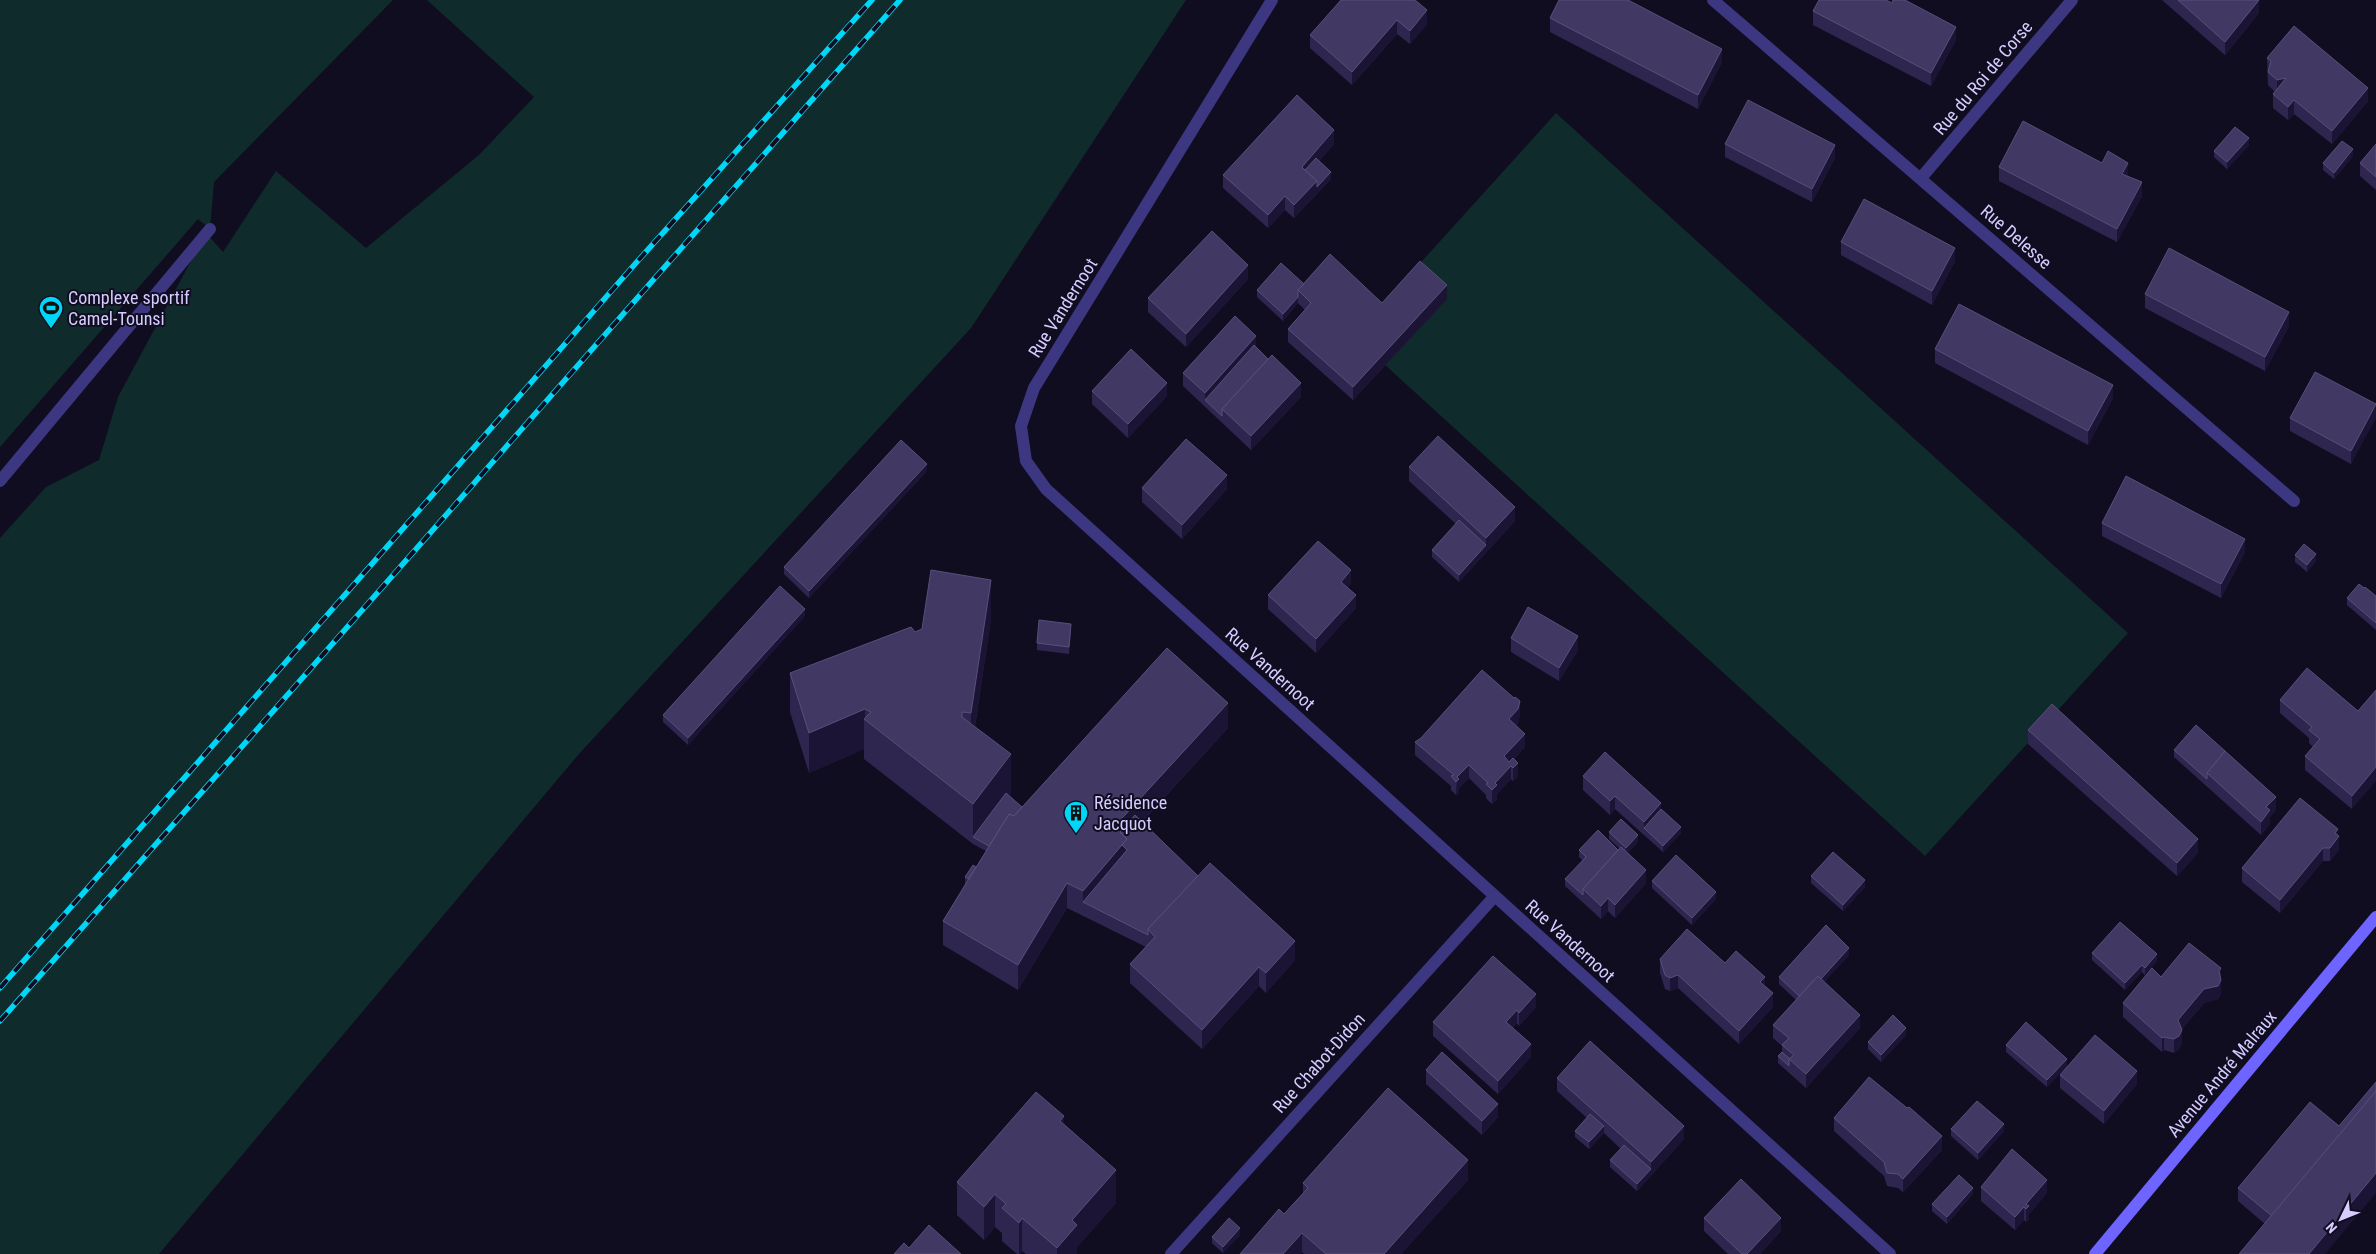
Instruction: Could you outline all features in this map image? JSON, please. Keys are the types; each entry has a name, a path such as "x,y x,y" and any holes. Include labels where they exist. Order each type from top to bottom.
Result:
{"main road":[{"name":"Avenue André Malraux","path":"2095,1254 2376,918"}],"street":[{"name":"Rue Vandernoot","path":"1272,0 1034,388 1021,426 1026,461 1046,489 1890,1254"},
{"name":"Rue Delesse","path":"1713,0 2294,501"},
{"name":"Rue du Roi de Corse","path":"1921,178 2072,0"},
{"path":"0,481 210,229"},
{"name":"Rue Chabot-Didon","path":"1171,1254 1494,897"}],"green space":[{"path":"0,0 393,0 214,182 210,229 198,219 0,447"},
{"path":"427,0 1186,0 971,328 578,755 159,1254 0,1254 0,538 46,487 99,460 118,397 206,233 223,252 276,171 366,248 479,155 534,97"},
{"path":"1556,113 2128,633 1925,856 1385,365 1447,299 1414,270"}],"building":[{"path":"1341,0 1415,0 1427,10 1410,31 1397,20 1352,72 1310,35"},
{"path":"1559,0 1628,0 1722,49 1698,95 1550,18"},
{"path":"1819,0 1886,0 1892,3 1893,0 1905,0 1956,27 1931,73 1813,11"},
{"path":"2178,0 2259,0 2225,42"},
{"path":"2294,26 2368,88 2332,131 2294,100 2288,107 2273,94 2286,78 2277,80 2268,72 2271,61 2267,58"},
{"path":"1297,95 1334,130 1302,167 1317,181 1294,205 1285,196 1268,215 1223,175"},
{"path":"1748,100 1835,145 1812,189 1725,144"},
{"path":"2023,121 2102,163 2108,151 2128,163 2122,174 2142,182 2117,229 1999,167"},
{"path":"2235,127 2249,138 2227,162 2214,151"},
{"path":"2342,141 2353,149 2334,173 2323,163"},
{"path":"2376,144 2376,177 2360,163"},
{"path":"1316,158 1331,172 1317,187 1317,181 1305,170"},
{"path":"1864,199 1955,248 1932,291 1841,242"},
{"path":"1212,231 1248,265 1186,334 1148,298"},
{"path":"2169,248 2289,312 2265,357 2145,294"},
{"path":"1330,254 1382,303 1420,261 1447,285 1353,387 1288,329 1311,303 1298,290"},
{"path":"1281,263 1304,284 1298,290 1298,297 1283,314 1257,290"},
{"path":"1959,304 2113,385 2088,431 1935,349"},
{"path":"1235,316 1256,336 1205,393 1183,373"},
{"path":"1254,345 1268,359 1222,409 1222,416 1205,400"},
{"path":"1131,349 1167,383 1128,424 1092,391"},
{"path":"1272,355 1301,383 1251,436 1222,409"},
{"path":"2315,372 2376,404 2351,451 2290,418"},
{"path":"1438,436 1515,507 1486,538 1409,467"},
{"path":"1186,439 1227,475 1182,525 1142,488"},
{"path":"901,440 927,464 809,591 784,567"},
{"path":"2126,476 2245,539 2221,584 2102,523"},
{"path":"1459,520 1486,545 1459,575 1432,550"},
{"path":"1318,541 1351,570 1341,582 1356,595 1316,639 1268,595"},
{"path":"2304,544 2316,554 2307,565 2295,555"},
{"path":"931,570 991,580 971,713 962,712 962,717 1011,754 973,804 864,719 871,712 865,709 809,733 790,673 911,627 915,632 922,629"},
{"path":"2359,584 2376,596 2376,623 2347,598"},
{"path":"780,586 805,609 688,738 663,715"},
{"path":"1528,607 1578,636 1559,668 1511,638"},
{"path":"1039,620 1071,624 1069,647 1037,643"},
{"name":"Résidence Jacquot","path":"1167,648 1228,703 1114,827 1127,839 1083,891 1067,883 1018,965 943,921 1009,814 1014,816"},
{"path":"2307,668 2358,711 2376,690 2376,767 2352,796 2305,756 2320,739 2309,730 2312,727 2280,700"},
{"path":"1482,670 1520,701 1518,709 1509,719 1525,734 1504,756 1509,762 1513,758 1518,763 1513,768 1511,766 1495,783 1497,785 1492,790 1486,784 1488,783 1469,765 1457,777 1459,779 1456,782 1451,776 1454,775 1415,742 1421,738"},
{"path":"2052,704 2198,839 2177,863 2028,730"},
{"path":"2196,725 2225,751 2207,773 2207,779 2174,750"},
{"path":"2225,751 2276,797 2266,807 2270,810 2261,822 2207,773"},
{"path":"1605,752 1661,803 1644,822 1615,796 1610,801 1583,776"},
{"path":"1006,793 1022,807 1014,816 1009,814 989,846 973,837"},
{"path":"2300,798 2338,829 2335,833 2339,836 2330,848 2323,848 2280,900 2242,868"},
{"path":"1661,809 1681,827 1663,846 1644,828"},
{"path":"1135,815 1198,876 1148,929 1148,935 1083,902 1127,850 1122,845 1127,839 1120,832"},
{"path":"1621,819 1638,835 1626,848 1609,832"},
{"path":"1598,830 1618,850 1583,889 1583,895 1565,879 1586,857 1579,850"},
{"path":"1621,847 1646,870 1615,905 1608,898 1601,906 1583,889"},
{"path":"1833,852 1865,880 1843,905 1811,876"},
{"path":"1676,855 1716,892 1692,918 1652,881"},
{"path":"1210,863 1295,941 1266,973 1259,967 1202,1030 1130,964 1155,937 1148,929"},
{"path":"973,865 976,867 968,879 965,877"},
{"path":"2120,922 2157,954 2145,968 2142,965 2125,983 2092,953"},
{"path":"1826,925 1849,948 1821,979 1818,976 1799,996 1779,977"},
{"path":"1687,929 1725,963 1736,951 1765,977 1760,982 1773,993 1739,1031 1678,975 1670,978 1665,975 1660,959"},
{"path":"2189,943 2221,968 2219,971 2221,980 2218,986 2204,989 2178,1020 2182,1030 2179,1036 2174,1039 2162,1038 2123,1003 2152,968 2161,977"},
{"path":"1493,956 1536,994 1519,1013 1517,1010 1506,1022 1531,1044 1498,1081 1433,1022"},
{"path":"1818,976 1860,1015 1806,1074 1789,1059 1794,1055 1782,1045 1789,1038 1773,1025"},
{"path":"1893,1015 1906,1028 1881,1055 1868,1042"},
{"path":"2026,1022 2067,1059 2047,1080 2006,1045"},
{"path":"2095,1035 2137,1071 2104,1111 2060,1075"},
{"path":"1590,1041 1684,1126 1651,1162 1557,1078"},
{"path":"1442,1052 1498,1104 1482,1121 1426,1070"},
{"path":"1782,1052 1790,1059 1789,1066 1778,1056"},
{"path":"1869,1077 1907,1108 1909,1107 1942,1136 1903,1179 1898,1174 1887,1173 1884,1162 1834,1118"},
{"path":"2376,1082 2376,1091 2272,1216 2238,1188 2310,1102 2339,1126"},
{"path":"1388,1088 1468,1160 1384,1254 1326,1254 1302,1233 1283,1254 1240,1254 1279,1209 1284,1214 1308,1188 1303,1183"},
{"path":"2376,1091 2376,1173 2309,1254 2239,1254"},
{"path":"1036,1092 1064,1116 1060,1121 1116,1170 1072,1220 1077,1225 1057,1248 1022,1218 1019,1223 1002,1208 1006,1204 995,1194 984,1207 957,1182"},
{"path":"1977,1101 2004,1124 1978,1153 1951,1129"},
{"path":"1590,1114 1604,1126 1589,1142 1575,1131"},
{"path":"1624,1145 1651,1169 1637,1184 1610,1160"},
{"path":"2012,1149 2047,1180 2026,1204 2029,1206 2026,1209 2024,1207 2015,1217 1981,1187"},
{"path":"1959,1175 1973,1188 1947,1217 1932,1204"},
{"path":"1741,1179 1781,1218 1747,1254 1742,1254 1704,1218"},
{"path":"1229,1218 1240,1228 1223,1247 1212,1237"},
{"path":"929,1225 961,1254 894,1254 904,1243 909,1248"}],"railway":[{"path":"0,988 635,264 872,0"},
{"path":"0,1021 900,0"}],"place":[{"name":"Complexe sportif Camel-Tounsi","path":"51,329"},
{"name":"Résidence Jacquot","path":"1076,834"}]}
